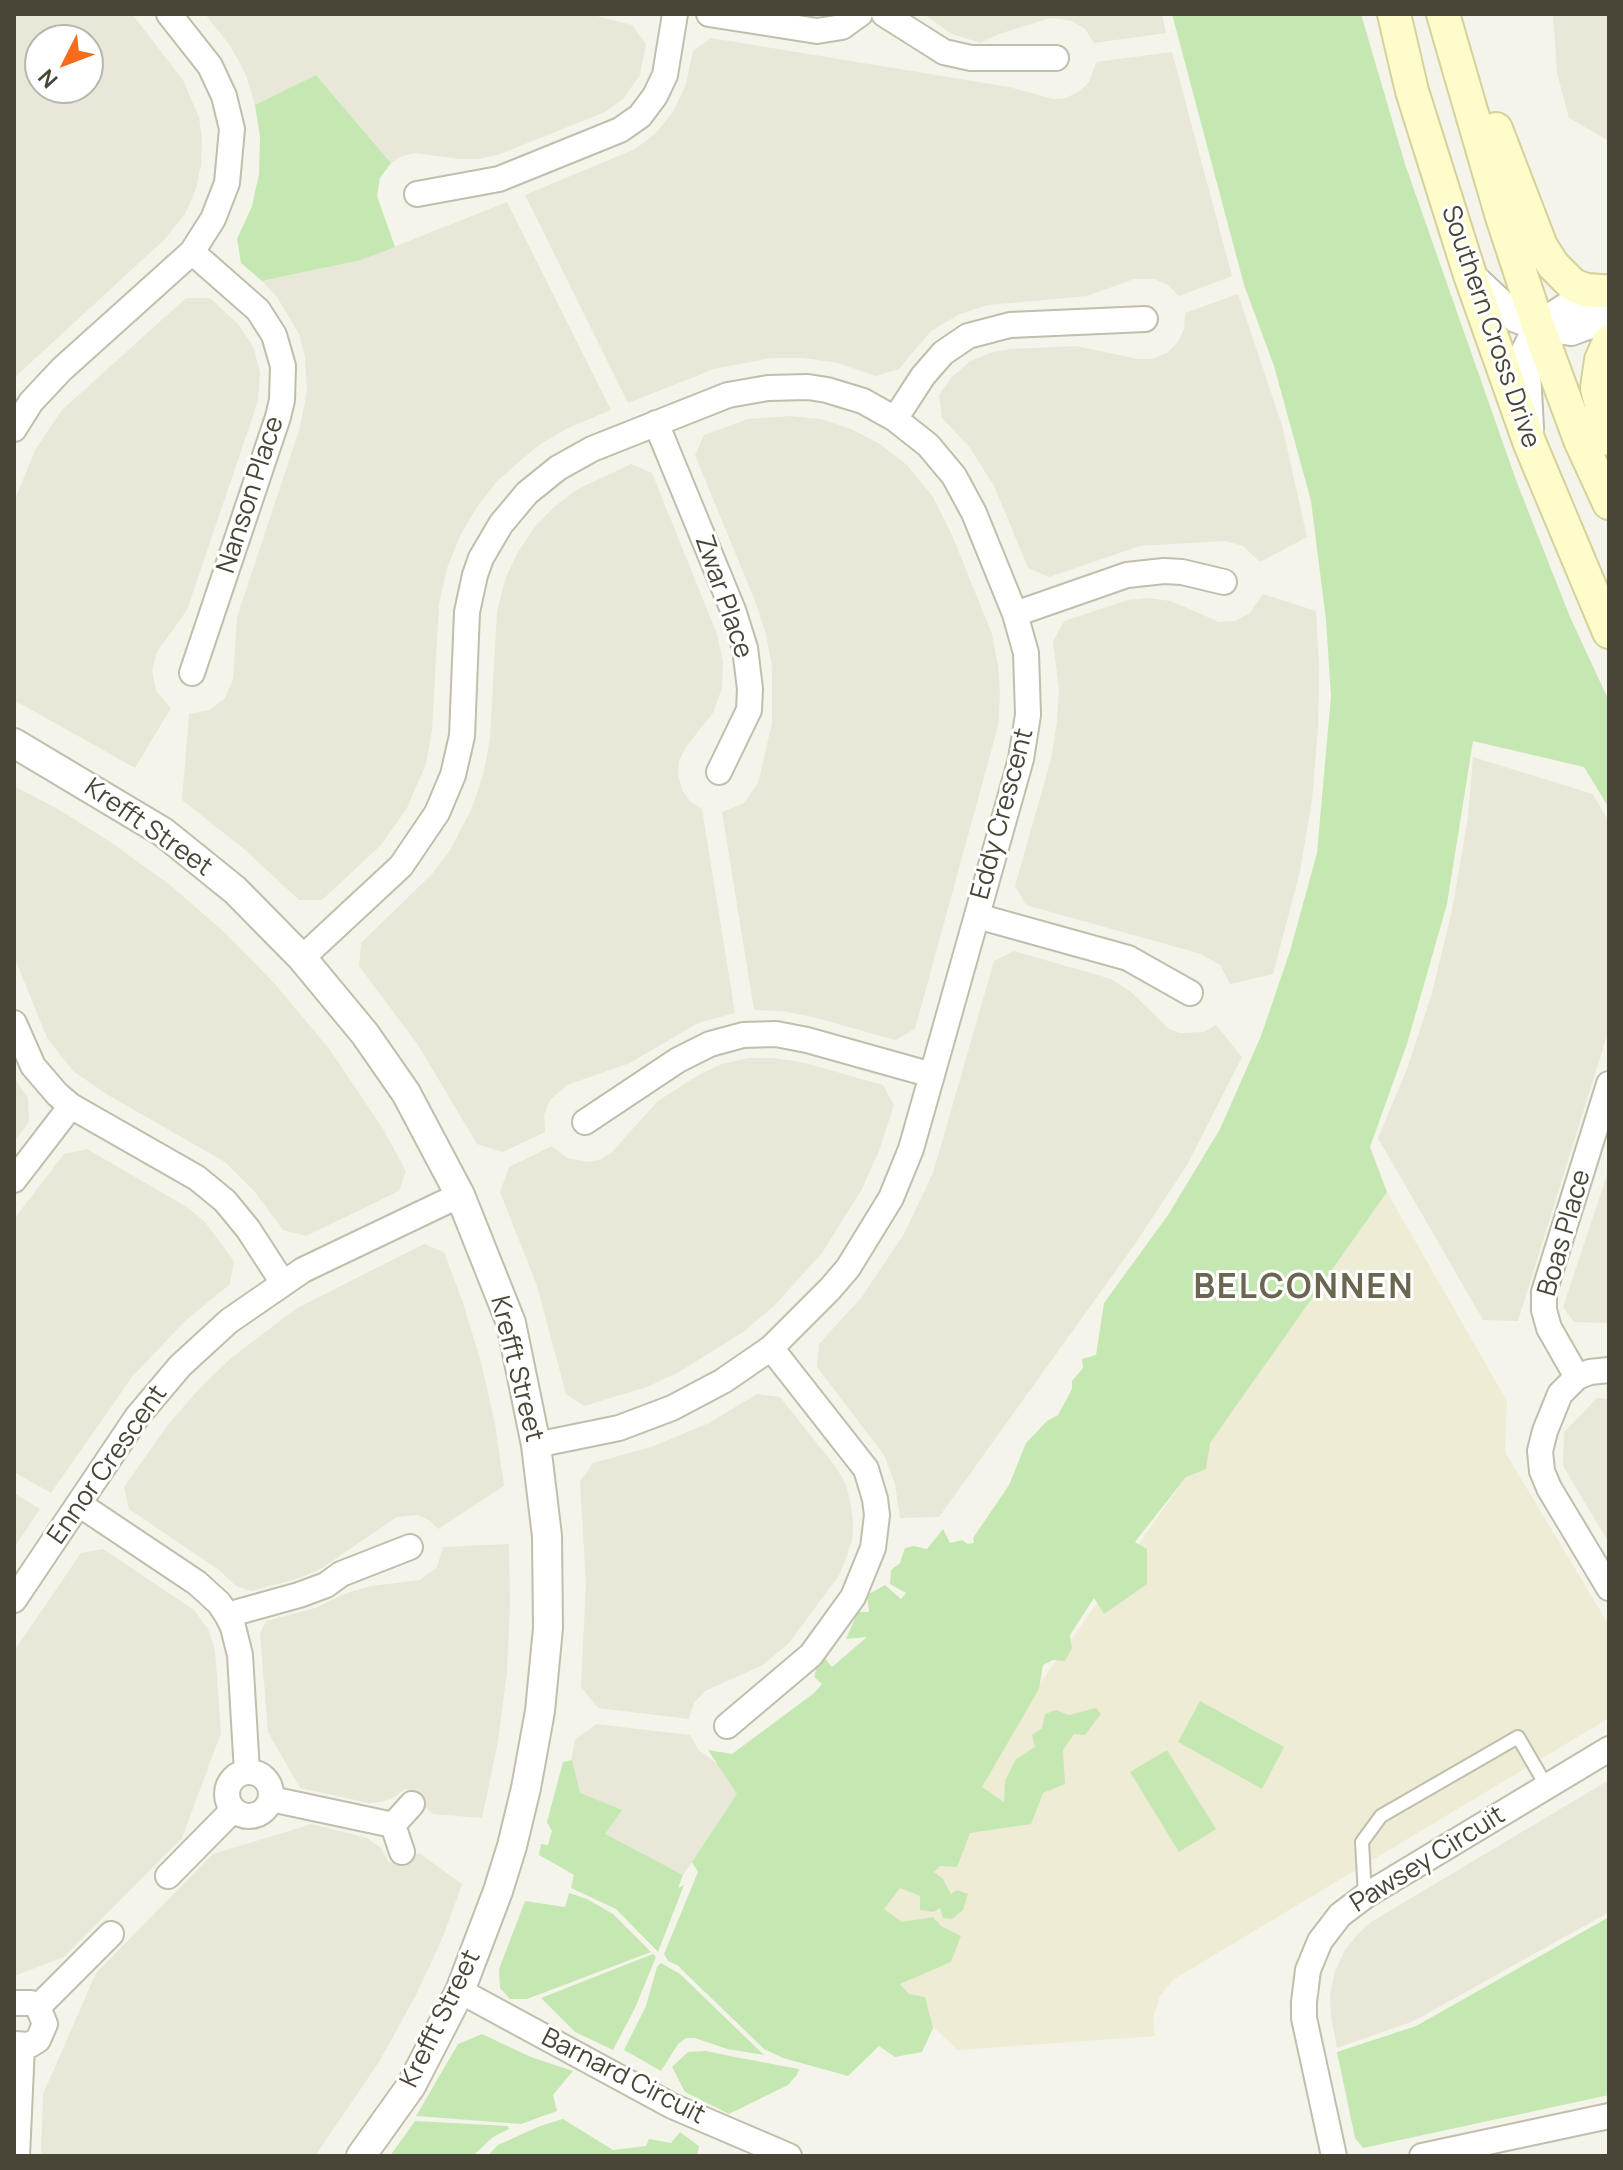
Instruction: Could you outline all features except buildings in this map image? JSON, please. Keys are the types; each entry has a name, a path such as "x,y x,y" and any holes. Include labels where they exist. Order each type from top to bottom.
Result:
{"main road":[{"name":"Southern Cross Drive","path":"1394,19 1412,91 1470,275 1530,444 1609,632"},
{"name":"Southern Cross Drive","path":"1447,29 1502,217 1538,326 1580,440 1609,503"},
{"path":"1462,82 1490,115 1541,246 1553,265 1573,285 1606,299"},
{"path":"1609,342 1601,360 1597,388 1609,439"}],"street":[{"path":"14,429 31,402 62,369 192,252 213,219 227,183 232,129 224,96 218,80 169,14"},
{"path":"417,194 499,179 620,130 640,116 665,75 675,14"},
{"path":"709,14 817,31 842,27 860,14"},
{"path":"884,14 944,52 971,58 1056,58"},
{"name":"Nanson Place","path":"192,252 258,310 274,335 283,366 278,417 192,673"},
{"path":"1470,275 1516,318 1538,326"},
{"path":"1530,444 1525,353 1538,326 1572,304 1606,299"},
{"path":"895,419 923,376 943,353 968,336 1010,325 1145,319"},
{"name":"Eddy Crescent","path":"302,958 401,866 437,813 453,775 462,736 467,612 481,558 501,524 527,493 558,468 592,449 728,395 768,388 808,387 863,401 895,419 928,445 954,476 974,513 1015,614 1026,653 1028,715 1021,759 911,1149 878,1222 830,1289 771,1348 723,1381 672,1408 619,1428 536,1445"},
{"name":"Zwar Place","path":"656,423 733,610 745,648 749,710 719,772"},
{"path":"1015,614 1127,575 1182,572 1224,582"},
{"name":"Krefft Street","path":"14,743 163,832 235,890 302,958 365,1034 406,1093 460,1195 511,1323 536,1445 547,1536 548,1628 540,1711 512,1846 460,1991 411,2086 361,2156"},
{"path":"977,916 1128,958 1190,993"},
{"path":"14,1023 33,1066 57,1094 71,1106 197,1178 232,1210 283,1283"},
{"path":"585,1122 678,1060 710,1044 743,1035 776,1034 807,1040 932,1075"},
{"name":"Boas Place","path":"1577,1377 1549,1328 1544,1310 1544,1292 1609,1084"},
{"path":"14,1180 71,1106"},
{"name":"Ennor Crescent","path":"14,1600 137,1417 180,1366 229,1321 303,1270 460,1195"},
{"path":"727,1726 811,1655 853,1597 873,1548 877,1515 866,1469 771,1348"},
{"path":"1609,1370 1577,1377 1560,1394 1540,1451 1542,1471 1549,1488 1609,1588"},
{"path":"79,1504 197,1583 227,1615 240,1655 247,1772"},
{"path":"227,1615 326,1585 341,1574 410,1547"},
{"name":"Pawsey Circuit","path":"1334,2156 1304,2018 1308,1970 1320,1941 1340,1915 1365,1896 1609,1749"},
{"path":"247,1772 263,1777 271,1790 267,1807 251,1816 233,1810 227,1794 233,1779 247,1772"},
{"path":"271,1799 393,1825"},
{"path":"393,1825 412,1804"},
{"path":"168,1876 233,1810"},
{"path":"393,1825 402,1852"},
{"path":"38,2007 111,1934"},
{"name":"Barnard Circuit","path":"460,1991 672,2106 789,2156"},
{"path":"14,2003 31,2003 38,2007 45,2024 43,2033 30,2045 18,2045 17,2156"},
{"path":"1422,2156 1521,2146 1609,2116"}],"lane":[{"path":"1365,1896 1362,1842 1381,1816 1518,1737 1547,1787"}],"shaded area":[{"path":"14,14 132,14 183,80 199,117 201,165 196,189 185,214 165,239 14,378"},
{"path":"205,14 589,14 632,25 646,44 640,75 623,99 605,112 500,154 460,159 415,153 391,163 316,75 255,105 246,75 231,47"},
{"path":"924,14 1162,14 1166,33 1094,43 1085,29 1072,21 1050,18 980,43 950,33"},
{"path":"1553,14 1609,14 1609,141 1569,118 1557,73"},
{"path":"711,38 1009,87 1053,99 1066,98 1080,91 1089,82 1096,62 1172,52 1232,276 1179,296 1168,285 1154,279 1134,279 1087,296 988,305 960,314 931,331 899,369 876,376 838,363 771,358 714,369 628,403 525,195 635,149 655,134 673,112 686,84 693,51"},
{"path":"507,202 611,410 568,428 539,445 497,481 477,507 461,534 447,568 439,604 432,730 426,764 407,808 381,845 322,900 299,900 244,849 182,800 189,714 210,710 225,698 233,679 237,617 300,427 307,391 305,358 299,334 277,297 262,281 361,260"},
{"path":"1238,294 1282,425 1307,537 1260,562 1243,546 1225,541 1140,546 1049,577 1028,568 994,486 970,448 942,418 939,395 952,377 969,362 989,353 1011,349 1076,346 1152,359 1167,353 1178,342 1184,329 1185,313"},
{"path":"186,298 210,298 238,324 253,346 260,372 258,401 187,610 157,652 152,670 156,691 171,708 135,768 14,700 14,502 35,450 62,410"},
{"path":"789,416 821,419 851,429 880,444 907,465 933,497 952,535 992,634 998,665 998,726 915,1029 895,1040 813,1017 754,1010 722,812 744,803 758,783 772,723 772,666 755,601 695,455 704,435 748,419"},
{"path":"631,464 652,473 717,634 723,662 722,688 713,713 686,747 679,761 678,776 683,792 702,809 735,1013 698,1023 630,1063 567,1085 550,1100 544,1115 545,1132 503,1152 477,1144 418,1045 359,966 361,943 432,874 450,850 472,808 484,771 490,738 497,611 506,577 518,552 534,528 576,490"},
{"path":"1263,594 1316,611 1318,729 1312,800 1300,871 1273,974 1230,984 1220,965 1201,954 1026,905 1015,886 1051,759 1059,690 1053,642 1064,621 1128,600 1148,598 1171,601 1219,622 1235,621 1250,613"},
{"path":"1473,757 1593,794 1609,822 1609,1029 1518,1321 1483,1320 1378,1138 1407,1069 1432,993 1452,910 1468,817"},
{"path":"14,786 112,843 170,885 224,932 274,983 330,1050 383,1129 406,1171 399,1191 306,1236 283,1230 255,1192 225,1162 108,1095 73,1071 47,1038 14,956"},
{"path":"1014,951 1111,979 1131,992 1169,1029 1180,1033 1204,1032 1216,1025 1242,1057 1187,1165 1135,1244 939,1517 900,1518 895,1484 884,1455 817,1367 819,1344 861,1298 904,1234 933,1173 994,961"},
{"path":"749,1058 801,1062 883,1085 894,1105 862,1189 822,1253 774,1306 743,1332 679,1372 647,1387 584,1406 566,1394 537,1286 500,1192 509,1167 552,1146 567,1158 587,1162 599,1160 611,1153 658,1101 700,1074 722,1064"},
{"path":"14,1078 28,1098 29,1122 14,1142"},
{"path":"87,1149 187,1207 205,1222 234,1261 230,1284 184,1322 132,1377 51,1493 14,1472 14,1219 64,1154"},
{"path":"1609,1169 1609,1323 1574,1322 1563,1307"},
{"path":"1387,1192 1507,1401 1505,1452 1609,1625 1609,1718 1174,1979 1160,1996 1153,2019 1155,2036 958,2050 838,1941 922,1851"},
{"path":"424,1244 444,1252 463,1303 495,1424 504,1486 438,1529 418,1515 397,1517 322,1568 300,1578 251,1591 236,1586 219,1570 129,1509 124,1487 167,1426 231,1358 297,1308"},
{"path":"757,1394 780,1397 845,1482 853,1522 852,1541 840,1574 789,1643 763,1665 705,1691 694,1703 689,1719 598,1708 581,1687 586,1584 580,1482 593,1463 651,1447 709,1423"},
{"path":"1597,1398 1609,1399 1609,1543 1563,1466 1564,1432"},
{"path":"14,1493 40,1509 14,1548"},
{"path":"509,1544 507,1672 498,1742 482,1818 433,1814 405,1789 382,1802 369,1803 300,1788 268,1732 260,1633 266,1621 315,1608 371,1586 420,1580 437,1567 443,1547"},
{"path":"103,1549 194,1610 208,1629 215,1650 221,1733 182,1838 64,1957 14,1976 14,1651 81,1553"},
{"path":"596,1724 690,1735 699,1750 747,1786 683,1875 561,1813 575,1740"},
{"path":"1609,1780 1609,1912 1414,2021 1337,2048 1330,1995 1335,1971 1345,1950 1357,1935 1371,1922"},
{"path":"312,1824 367,1838 381,1848 389,1863 419,1853 462,1884 443,1937 416,1995 379,2062 315,2156 41,2156 43,2094 96,1973 213,1854"}],"green space":[{"path":"1172,14 1361,14 1405,164 1516,480 1570,617 1609,701 1609,808 1584,767 1473,741 1447,904 1407,1044 1370,1147 1387,1192 1210,1443 1206,1469 1186,1477 1135,1542 1147,1549 1147,1584 1104,1614 1094,1598 1070,1635 1072,1648 1065,1661 1053,1660 1043,1665 1039,1689 982,1787 1004,1802 1005,1781 1016,1759 1035,1747 1032,1735 1042,1728 1045,1714 1056,1710 1069,1715 1096,1708 1101,1714 1085,1735 1074,1734 1063,1750 1065,1784 1043,1793 1031,1824 970,1833 957,1867 940,1866 934,1872 943,1879 951,1894 957,1890 968,1894 963,1910 952,1919 943,1918 940,1908 933,1912 920,1910 920,1896 900,1888 884,1909 902,1922 933,1917 941,1926 961,1936 951,1962 900,1984 909,1994 925,1997 933,2028 922,2052 895,2057 879,2046 848,2076 783,2058 764,2049 664,1954 698,1872 692,1862 737,1794 708,1750 732,1754 814,1693 822,1684 814,1677 824,1657 832,1667 867,1637 846,1639 858,1612 869,1612 867,1595 885,1585 901,1599 906,1593 890,1584 891,1570 900,1563 905,1548 914,1546 927,1549 943,1529 950,1543 962,1540 968,1544 974,1543 973,1538 1009,1485 1026,1443 1047,1421 1058,1415 1072,1389 1072,1381 1083,1368 1082,1359 1096,1355 1104,1303 1168,1215 1220,1129 1261,1036 1290,951 1317,853 1331,696 1326,620 1311,501 1274,366 1244,285"},
{"path":"316,75 391,163 380,178 377,196 395,247 361,260 262,281 241,263 237,239 252,206 259,174 260,137 255,105"},
{"path":"1200,1701 1284,1747 1262,1789 1178,1742"},
{"path":"1167,1750 1216,1829 1179,1852 1130,1772"},
{"path":"572,1760 580,1793 622,1810 605,1834 683,1875 678,1888 684,1885 658,1952 616,1909 571,1888 574,1875 539,1855 541,1844 548,1845 552,1831 547,1822 563,1762"},
{"path":"569,1893 613,1914 651,1952 527,1999 510,1999 500,1988 499,1969 525,1901 565,1907"},
{"path":"1609,1917 1609,2095 1363,2148 1355,2138 1337,2052 1416,2026"},
{"path":"653,1954 656,1957 635,2008 613,2050 575,2032 541,1998"},
{"path":"661,1963 680,1974 764,2055 686,2038 678,2044 661,2071 624,2050 646,2006 657,1967"},
{"path":"482,2034 531,2057 573,2071 553,2095 557,2111 521,2124 416,2116 458,2044"},
{"path":"706,2051 799,2069 788,2085 729,2114 685,2092 672,2067 688,2052"},
{"path":"563,2119 613,2150 646,2146 649,2139 671,2143 680,2132 699,2146 697,2156 487,2156 498,2145"},
{"path":"415,2121 508,2126 509,2129 493,2137 473,2156 390,2156"}],"district":[{"name":"BELCONNEN","path":"1304,1288"}]}
